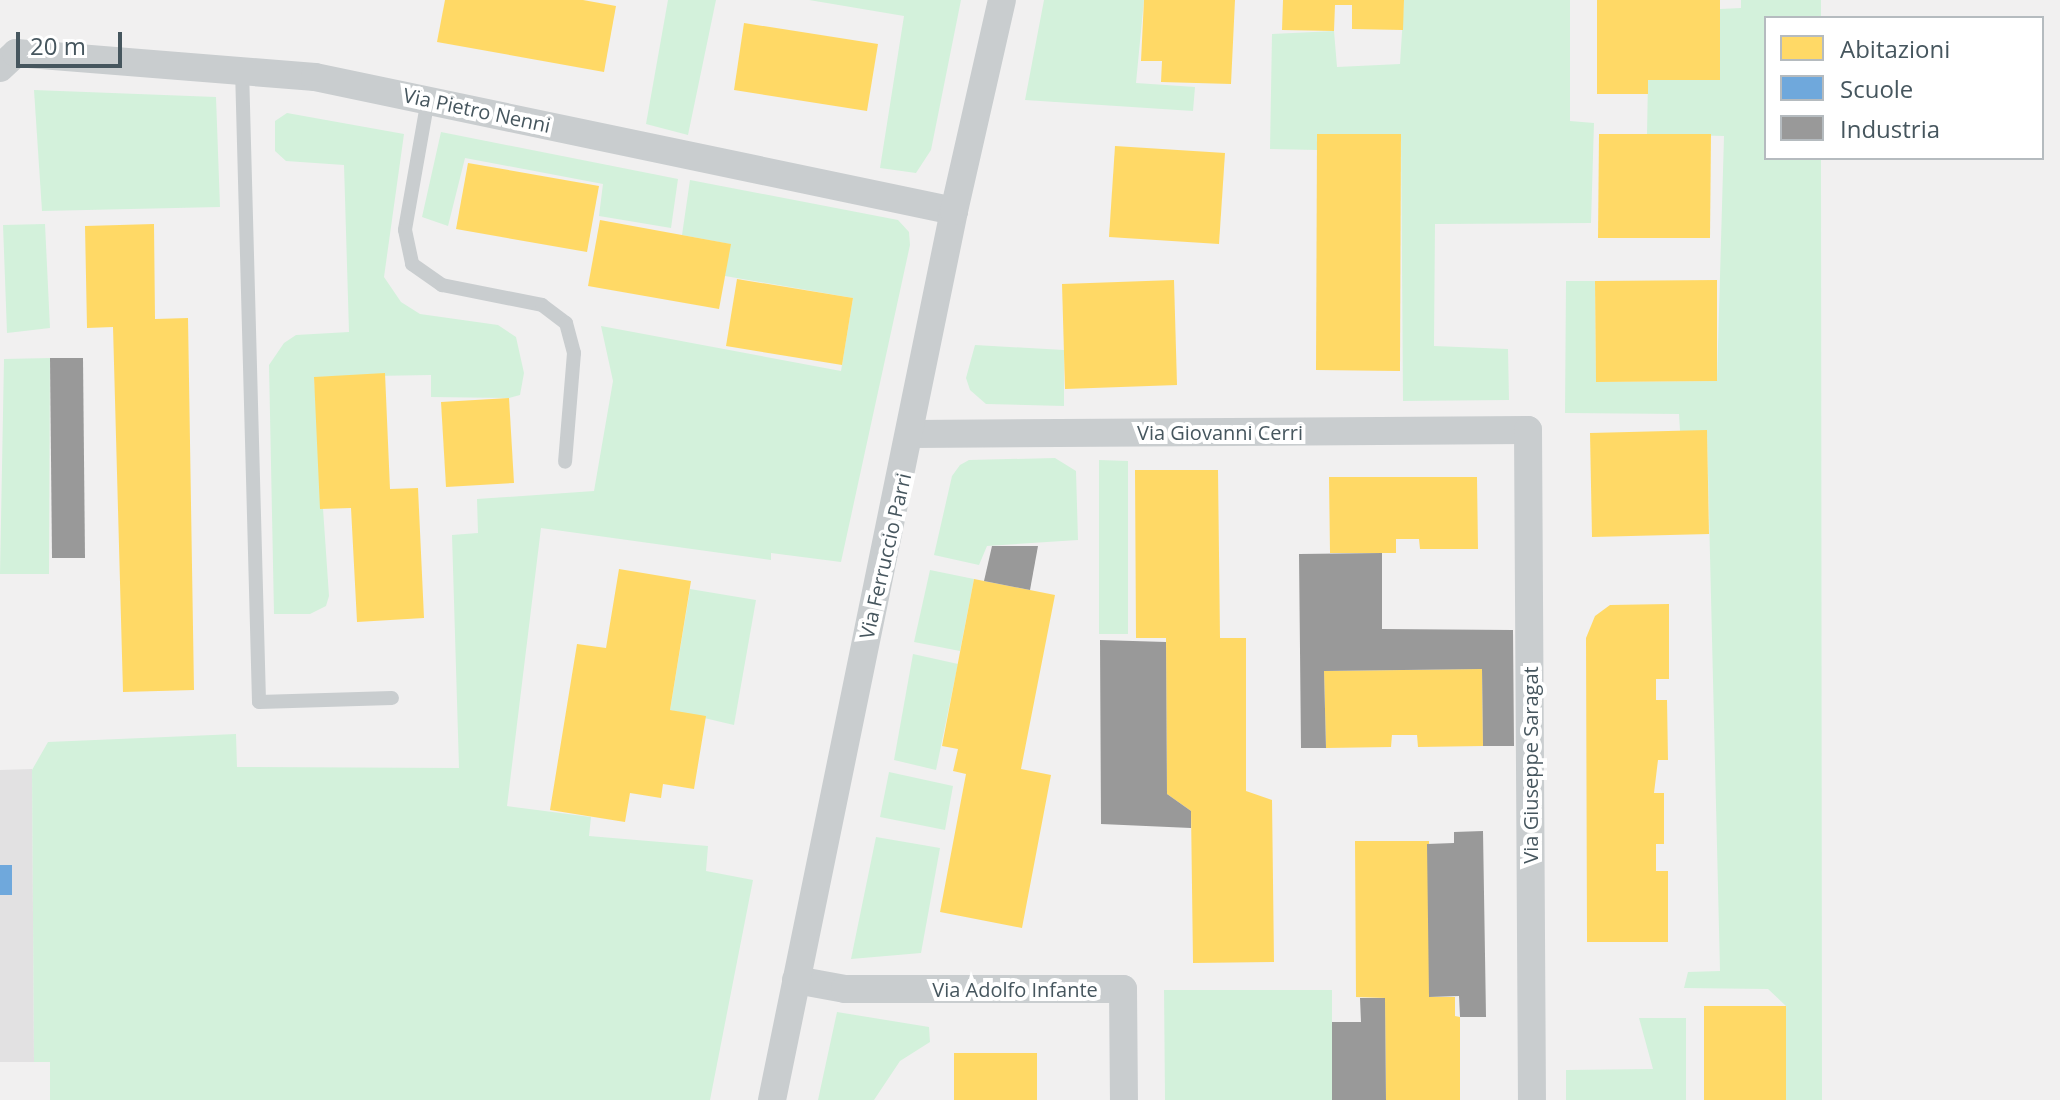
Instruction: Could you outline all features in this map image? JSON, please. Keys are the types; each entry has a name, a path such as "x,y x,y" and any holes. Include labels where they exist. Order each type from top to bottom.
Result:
{"street":[{"name":"Via Ferruccio Parri","path":"772,1100 912,434 954,211 1000,4"},
{"name":"Via Pietro Nenni","path":"0,68 16,53 242,69 428,99 954,211"},
{"name":"Via Giovanni Cerri","path":"912,434 1528,430"},
{"name":"Via Giuseppe Saragat","path":"1528,430 1532,1100"},
{"name":"Via Adolfo Infante","path":"796,980 845,989 1123,989 1124,1100"}],"lane":[{"path":"242,69 259,702 392,698"},
{"path":"428,99 405,230 412,264 442,285 542,305 566,323 574,353 565,462"}],"shaded area":[{"path":"32,769 34,1062 0,1062 0,770"}],"green space":[{"path":"668,0 716,0 688,135 646,124"},
{"path":"809,0 961,0 931,150 916,173 880,168 904,16"},
{"path":"1044,0 1144,0 1136,83 1195,87 1193,111 1025,100"},
{"path":"1404,0 1570,0 1570,121 1594,123 1591,223 1435,224 1434,346 1508,349 1509,400 1403,401 1401,134 1318,134 1317,150 1270,149 1272,34 1334,31 1337,67 1400,64"},
{"path":"1741,0 1821,0 1821,16 1764,16 1764,160 1821,160 1822,1100 1786,1100 1786,1006 1768,989 1684,988 1688,972 1720,971 1707,431 1680,431 1679,414 1565,413 1566,281 1595,281 1596,382 1717,381 1724,136 1647,134 1648,80 1720,80 1720,9 1741,8"},
{"path":"34,90 216,97 220,207 42,211"},
{"path":"287,113 404,134 384,277 401,302 420,314 498,325 516,337 524,373 520,395 509,398 431,397 431,375 314,377 329,596 326,606 310,614 274,614 269,365 284,343 296,335 349,332 344,165 286,161 275,151 275,121"},
{"path":"441,132 678,179 671,228 599,216 603,184 465,158 448,226 422,217"},
{"path":"690,180 898,220 909,232 910,245 841,562 771,553 771,560 541,528 507,806 591,817 589,836 708,846 706,871 753,880 710,1100 50,1100 50,1062 34,1062 32,770 48,742 236,734 237,767 459,768 452,535 478,533 477,499 594,491 613,381 601,326 841,371 853,298 725,276 730,244 682,235"},
{"path":"45,224 50,328 7,333 3,225"},
{"path":"975,345 1064,350 1064,406 986,404 970,390 966,378"},
{"path":"50,358 49,574 0,574 4,359"},
{"path":"1055,458 1076,471 1078,540 987,546 979,565 934,555 952,476 960,465 969,460"},
{"path":"1099,460 1128,461 1128,634 1099,634"},
{"path":"930,570 974,579 960,651 914,642"},
{"path":"690,589 756,600 734,725 670,710"},
{"path":"913,654 958,664 936,770 894,760"},
{"path":"889,772 953,786 945,830 880,817"},
{"path":"876,837 940,848 921,953 851,959"},
{"path":"1164,990 1332,990 1332,1100 1165,1100"},
{"path":"837,1012 929,1027 930,1042 900,1061 874,1100 818,1100"},
{"path":"1639,1018 1686,1018 1686,1100 1566,1100 1566,1070 1653,1069"}],"building: Abitazioni":[{"path":"445,0 583,0 616,6 604,72 437,42"},
{"path":"1144,0 1235,0 1231,84 1161,82 1162,61 1141,61"},
{"path":"1283,0 1404,0 1403,30 1352,29 1352,5 1335,5 1334,31 1282,30"},
{"path":"1597,0 1720,0 1720,80 1648,80 1648,94 1597,94"},
{"path":"744,23 878,44 867,111 734,90"},
{"path":"1317,134 1401,134 1400,371 1316,370"},
{"path":"1599,134 1711,134 1710,238 1598,238"},
{"path":"1115,146 1225,153 1219,244 1109,237"},
{"path":"468,163 599,186 587,252 456,229"},
{"path":"600,220 731,244 719,309 588,286"},
{"path":"154,224 155,319 188,318 194,690 123,692 113,327 87,328 85,226"},
{"path":"737,279 853,298 842,365 726,346"},
{"path":"1174,280 1177,385 1065,389 1062,284"},
{"path":"1717,280 1717,381 1596,382 1595,281"},
{"path":"385,373 390,489 418,488 424,618 357,622 351,508 320,509 314,377"},
{"path":"509,398 514,483 446,487 441,402"},
{"path":"1707,430 1709,534 1592,537 1590,433"},
{"path":"1135,470 1218,470 1220,638 1246,638 1246,791 1272,800 1274,962 1193,963 1191,811 1167,794 1166,638 1136,638"},
{"path":"1329,477 1477,477 1478,549 1420,549 1419,539 1396,539 1396,553 1330,553"},
{"path":"619,569 691,581 670,710 706,716 694,789 663,784 661,798 630,793 625,822 550,810 577,644 606,648"},
{"path":"974,579 1055,595 1021,769 1051,775 1022,928 940,912 966,774 953,771 958,749 942,746"},
{"path":"1669,604 1669,679 1656,679 1656,700 1667,700 1668,760 1658,760 1654,793 1664,793 1664,844 1656,844 1656,871 1668,871 1668,942 1587,942 1586,638 1595,616 1610,605"},
{"path":"1482,669 1483,746 1418,747 1417,735 1392,735 1391,747 1326,748 1324,671"},
{"path":"1355,841 1429,841 1429,997 1455,997 1455,1016 1460,1017 1460,1100 1386,1100 1385,998 1356,997"},
{"path":"1704,1006 1786,1006 1786,1100 1704,1100"},
{"path":"954,1053 1037,1053 1037,1100 954,1100"}],"building: Scuole":[{"path":"0,865 12,865 12,895 0,895"}],"building: Industria":[{"path":"50,358 83,358 85,558 52,558"},
{"path":"992,546 1038,546 1030,590 984,581"},
{"path":"1382,553 1382,629 1513,630 1514,746 1483,746 1482,669 1324,671 1326,748 1301,748 1299,554"},
{"path":"1100,640 1166,642 1167,794 1191,811 1191,828 1101,824"},
{"path":"1483,831 1486,1017 1460,1017 1459,996 1429,997 1427,844 1454,843 1454,832"},
{"path":"1360,998 1385,998 1386,1100 1332,1100 1332,1022 1361,1022"}]}
